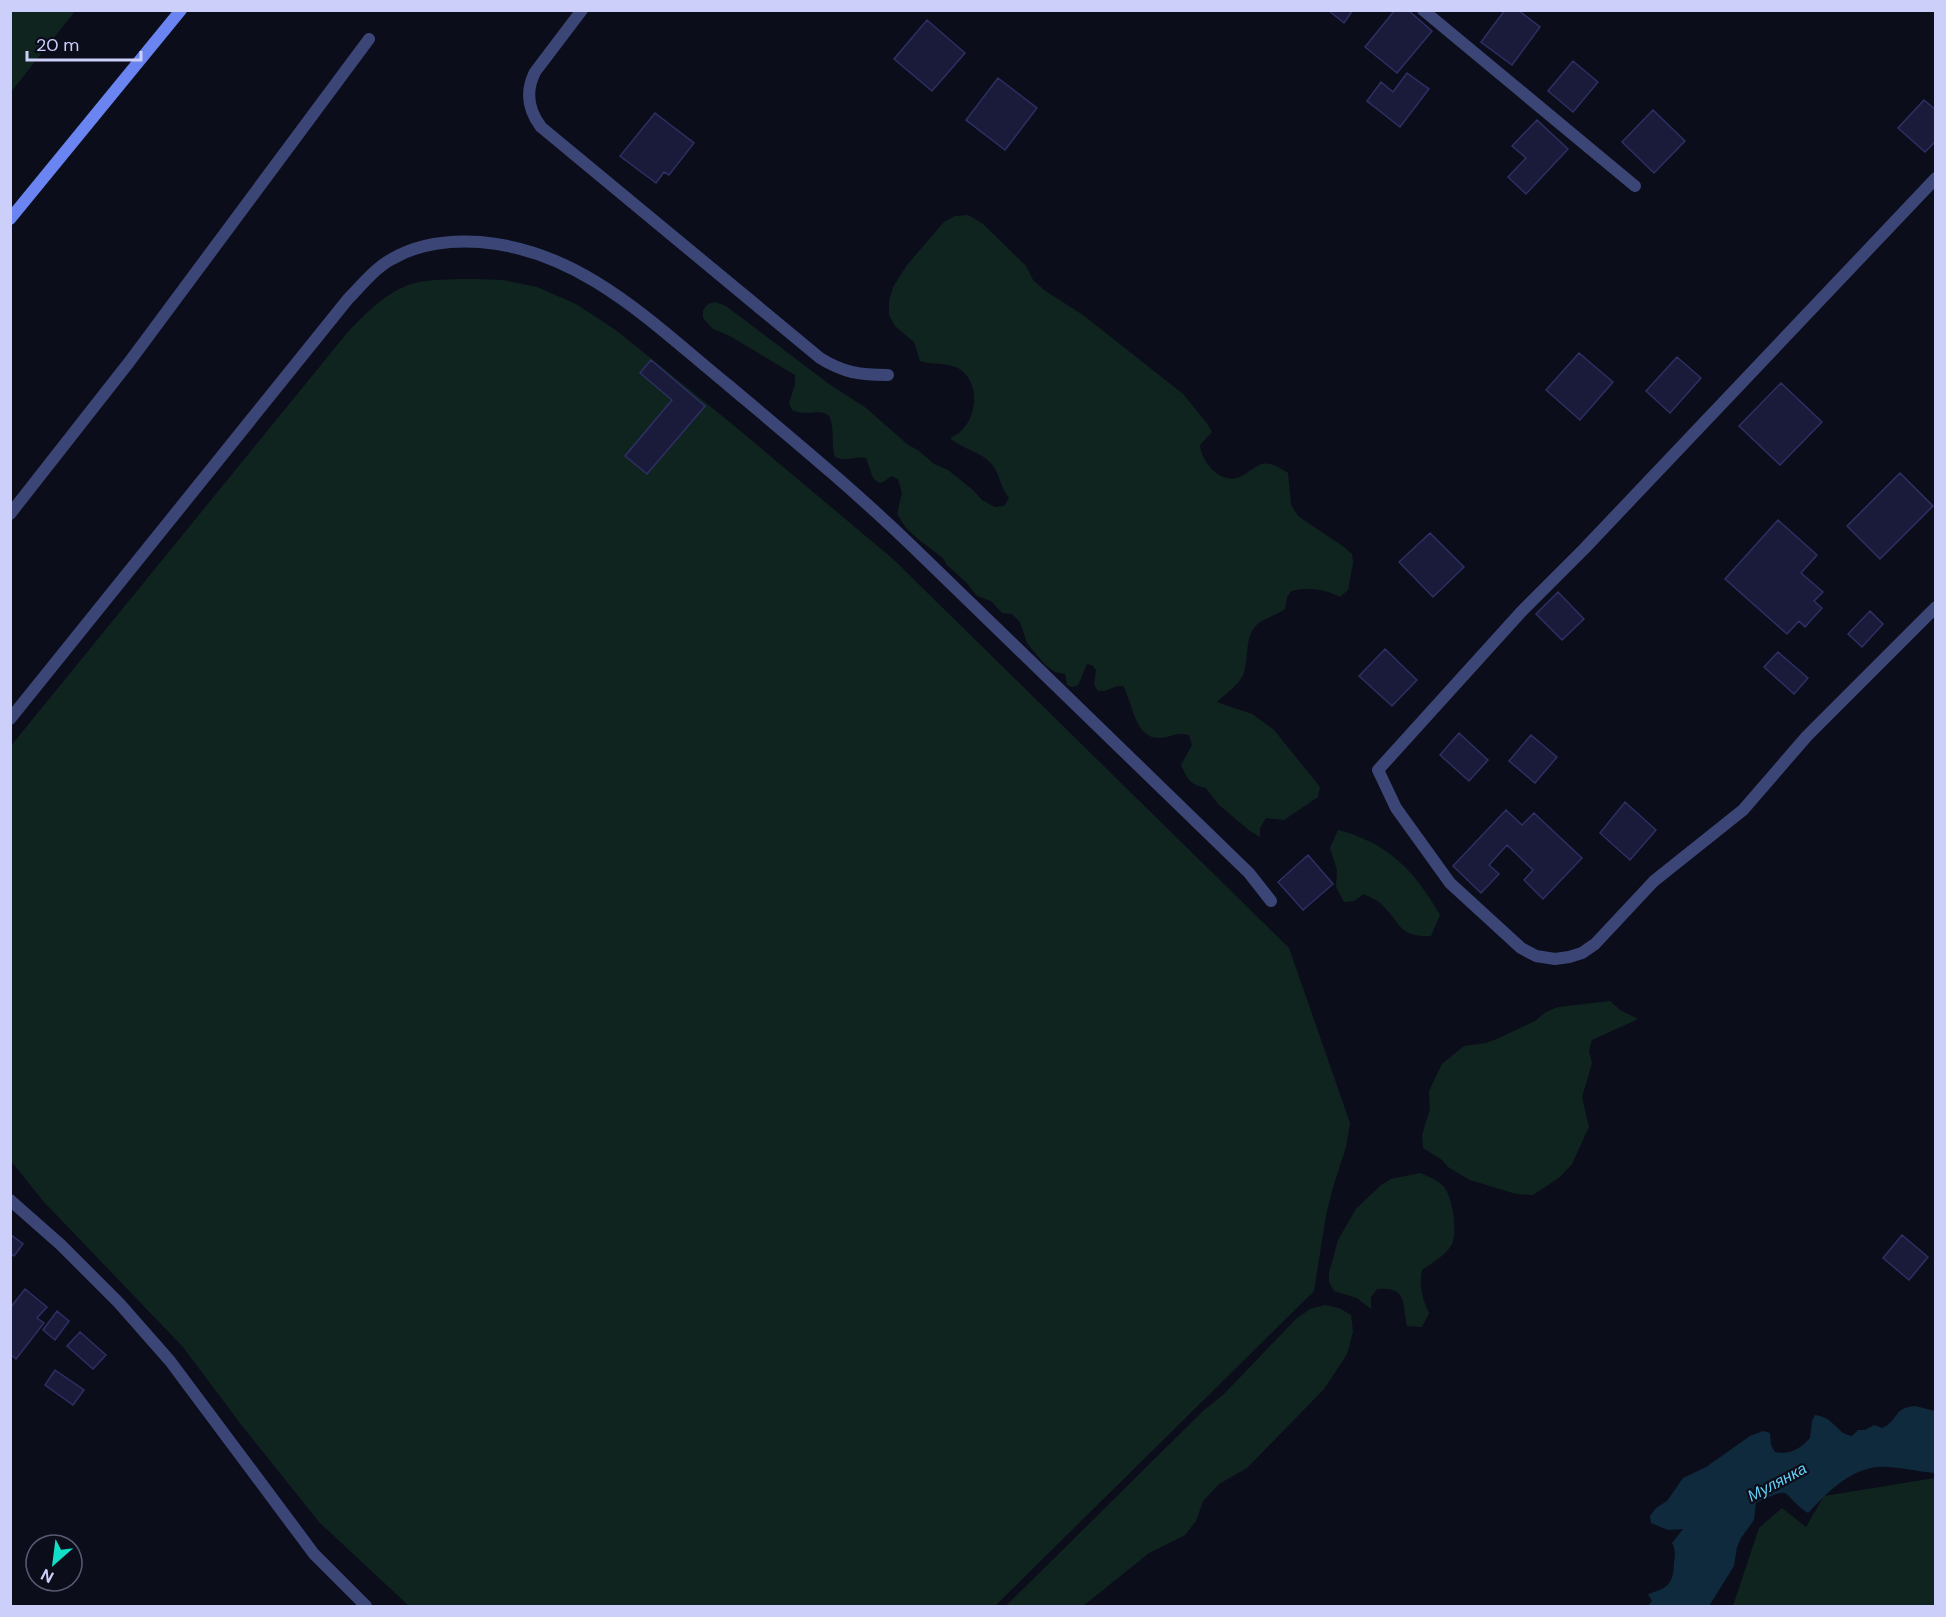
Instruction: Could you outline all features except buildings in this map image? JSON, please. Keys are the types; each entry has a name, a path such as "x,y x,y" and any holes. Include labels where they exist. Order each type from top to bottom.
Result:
{"main road":[{"path":"10,219 181,10"}],"street":[{"path":"582,10 535,72 530,83 528,96 530,107 541,127 820,358 853,374 888,375"},
{"path":"1423,10 1635,186"},
{"path":"10,514 130,361 369,39"},
{"path":"1935,178 1584,549 1522,611 1378,770 1396,808 1450,883 1521,948 1536,956 1555,959 1569,957 1582,953 1595,944 1654,881 1743,810 1807,736 1935,607"},
{"path":"10,719 348,298 391,259 415,248 442,242 467,241 497,244 530,251 565,264 626,301 867,502 1240,865 1271,901"},
{"path":"10,1200 61,1245 119,1303 170,1361 314,1554 366,1606"}],"green space":[{"path":"10,11 75,11 11,92"},
{"path":"968,215 983,224 1026,266 1033,280 1044,290 1083,315 1183,394 1212,432 1200,445 1207,464 1212,469 1230,479 1240,477 1262,464 1282,469 1288,473 1291,505 1298,516 1352,554 1353,563 1348,590 1340,597 1316,590 1291,591 1287,597 1285,609 1255,627 1249,640 1241,679 1217,702 1252,714 1274,730 1320,787 1318,797 1284,820 1266,818 1260,828 1260,837 1219,805 1206,788 1192,783 1188,778 1181,765 1192,745 1189,735 1177,734 1160,738 1151,737 1145,733 1123,686 1098,691 1094,685 1096,670 1092,665 1087,664 1078,685 1072,687 1067,685 1065,674 1055,672 1045,665 1027,643 1020,622 1012,614 1002,613 991,601 977,596 943,558 906,528 897,514 902,493 898,479 891,476 879,483 873,478 866,458 835,457 828,415 821,412 802,413 792,410 789,403 795,385 795,375 730,336 713,329 703,318 703,310 708,304 715,302 726,306 829,384 866,408 934,464 948,470 982,500 995,507 1004,506 1009,498 994,467 979,454 950,438 967,424 971,415 974,393 971,383 958,368 920,361 914,342 895,326 889,315 889,301 893,287 907,265 944,222 955,216"},
{"path":"433,280 503,280 537,287 576,304 617,331 732,424 893,559 1289,948 1350,1123 1346,1147 1326,1215 1314,1291 995,1606 409,1606 319,1522 183,1347 44,1202 11,1161 10,747 347,333 380,302 408,285"},
{"path":"1338,830 1386,851 1410,872 1440,915 1431,936 1412,934 1401,928 1381,904 1364,894 1354,901 1344,902 1336,887 1337,870 1330,848"},
{"path":"1610,1001 1620,1010 1638,1019 1592,1040 1589,1051 1592,1063 1582,1097 1589,1127 1572,1164 1560,1177 1533,1195 1516,1194 1470,1180 1423,1148 1422,1135 1430,1109 1429,1091 1442,1064 1464,1046 1486,1043 1499,1038 1558,1007"},
{"path":"1420,1173 1444,1187 1450,1199 1454,1225 1451,1246 1422,1270 1422,1292 1429,1313 1422,1327 1407,1326 1402,1298 1394,1290 1377,1289 1371,1297 1371,1309 1357,1298 1334,1291 1329,1282 1329,1273 1338,1240 1356,1209 1381,1185 1391,1179"},
{"path":"1325,1305 1339,1308 1351,1315 1353,1332 1347,1354 1324,1389 1247,1468 1219,1484 1203,1501 1196,1521 1185,1535 1149,1553 1083,1606 1006,1606 1203,1411 1224,1394 1296,1319 1310,1309"},
{"path":"1935,1478 1935,1606 1733,1606 1759,1528 1782,1508 1806,1527 1824,1496"}],"water":[{"name":"Мулянка","path":"1915,1406 1935,1411 1935,1473 1889,1467 1865,1470 1844,1480 1808,1513 1782,1493 1756,1503 1754,1520 1737,1547 1734,1566 1709,1606 1648,1606 1652,1601 1648,1594 1660,1590 1671,1581 1675,1555 1672,1543 1683,1529 1668,1530 1651,1523 1650,1516 1656,1508 1667,1501 1683,1478 1706,1467 1750,1436 1763,1431 1770,1433 1771,1445 1775,1452 1785,1453 1798,1448 1810,1438 1815,1415 1827,1419 1847,1435 1852,1436 1858,1430 1865,1430 1874,1425 1882,1428 1903,1409"}]}
